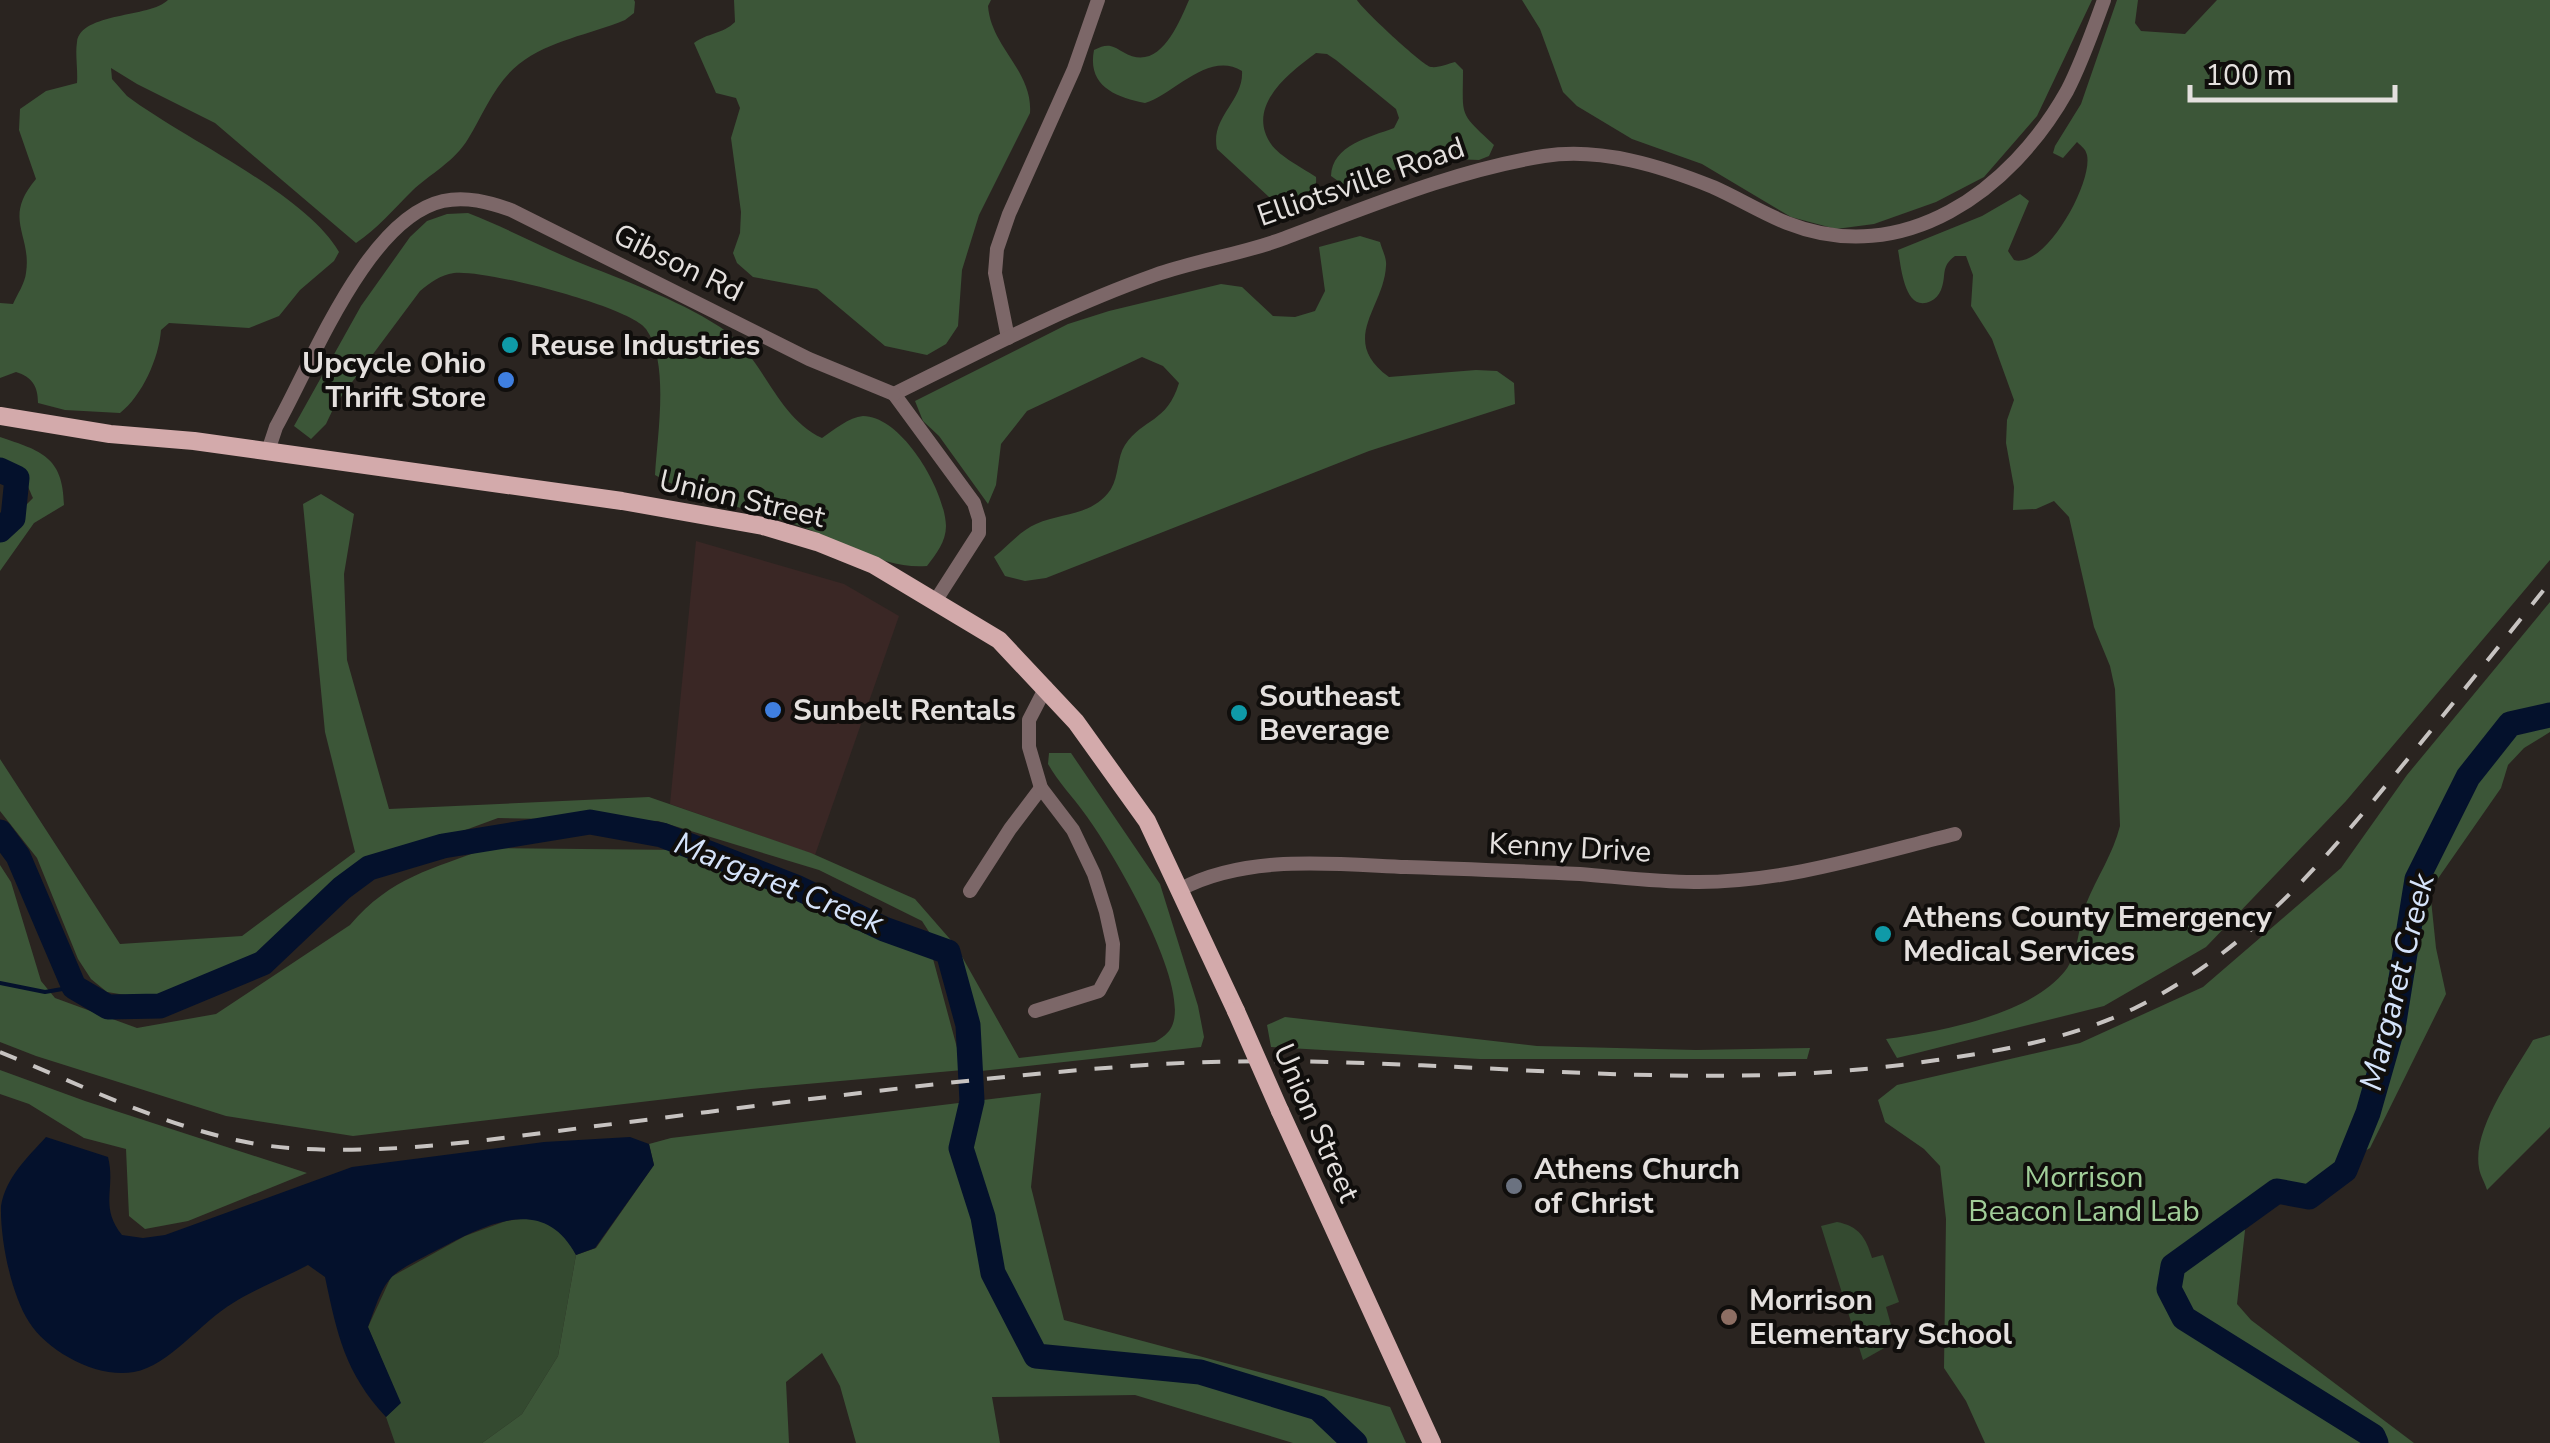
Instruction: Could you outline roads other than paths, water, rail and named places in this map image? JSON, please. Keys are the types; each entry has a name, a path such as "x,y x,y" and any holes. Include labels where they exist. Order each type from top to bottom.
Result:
{"main road":[{"name":"Union Street","path":"0,416 584,496 763,526 874,565 998,640 1046,687 1111,768 1148,822 1432,1443"}],"street":[{"path":"1008,338 995,273 997,249 1074,69 1098,0"},
{"name":"Elliotsville Road","path":"894,394 1008,338 1155,275 1283,239 1388,197 1545,156 1573,153 1651,165 1823,236 1873,238 1907,230 1946,215 1976,195 2028,145 2066,92 2104,0"},
{"name":"Gibson Rd","path":"268,451 276,427 375,249 396,227 431,205 457,199 493,203 822,366 894,394"},
{"path":"894,394 974,503 979,519 979,532 936,600"},
{"path":"1035,1010 1100,991 1112,968 1113,944 1094,874 1072,830 1041,788 1030,747 1029,720 1046,687"},
{"path":"970,892 1041,788"},
{"name":"Kenny Drive","path":"1181,889 1213,876 1295,864 1694,882 1744,880 1955,834"}],"water":[{"path":"46,1137 108,1157 110,1206 115,1225 122,1235 143,1238 165,1235 352,1167 544,1142 630,1137 649,1144 654,1165 595,1248 576,1255 563,1236 547,1225 512,1220 474,1232 395,1274 380,1294 368,1327 401,1403 386,1417 361,1385 345,1352 325,1277 308,1265 233,1303 173,1352 134,1372 90,1367 48,1343 29,1322 17,1297 1,1219 1,1206 12,1177"}],"waterway":[{"name":"Margaret Creek","path":"0,470 17,478 13,518 0,530"},
{"name":"Margaret Creek","path":"2376,1443 2373,1436 2184,1318 2169,1289 2173,1266 2277,1191 2309,1197 2345,1170 2368,1113 2394,1022 2417,879 2468,777 2510,724 2550,715"},
{"name":"Margaret Creek","path":"0,832 18,856 74,987 108,1007 160,1006 263,963 342,888 369,868 443,846 590,822 662,835 948,952 968,1025 972,1101 961,1148 983,1217 993,1273 1036,1356 1200,1372 1318,1408 1355,1443"},
{"path":"0,983 45,992 74,987"}],"railway":[{"path":"0,1052 142,1111 215,1135 289,1148 330,1150 455,1143 884,1090 1146,1065 1344,1062 1740,1076 1838,1071 1988,1052 2064,1035 2137,1007 2178,984 2250,931 2344,836 2550,582"}],"place":[{"name":"Reuse Industries","path":"510,345"},
{"name":"Upcycle Ohio Thrift Store","path":"506,380"},
{"name":"Sunbelt Rentals","path":"773,710"},
{"name":"Southeast Beverage","path":"1239,713"},
{"name":"Athens County Emergency Medical Services","path":"1883,934"},
{"name":"Athens Church of Christ","path":"1514,1186"},
{"name":"Morrison Elementary School","path":"1729,1317"}],"park label":[{"name":"Morrison Beacon Land Lab","path":"2084,1194"}]}
